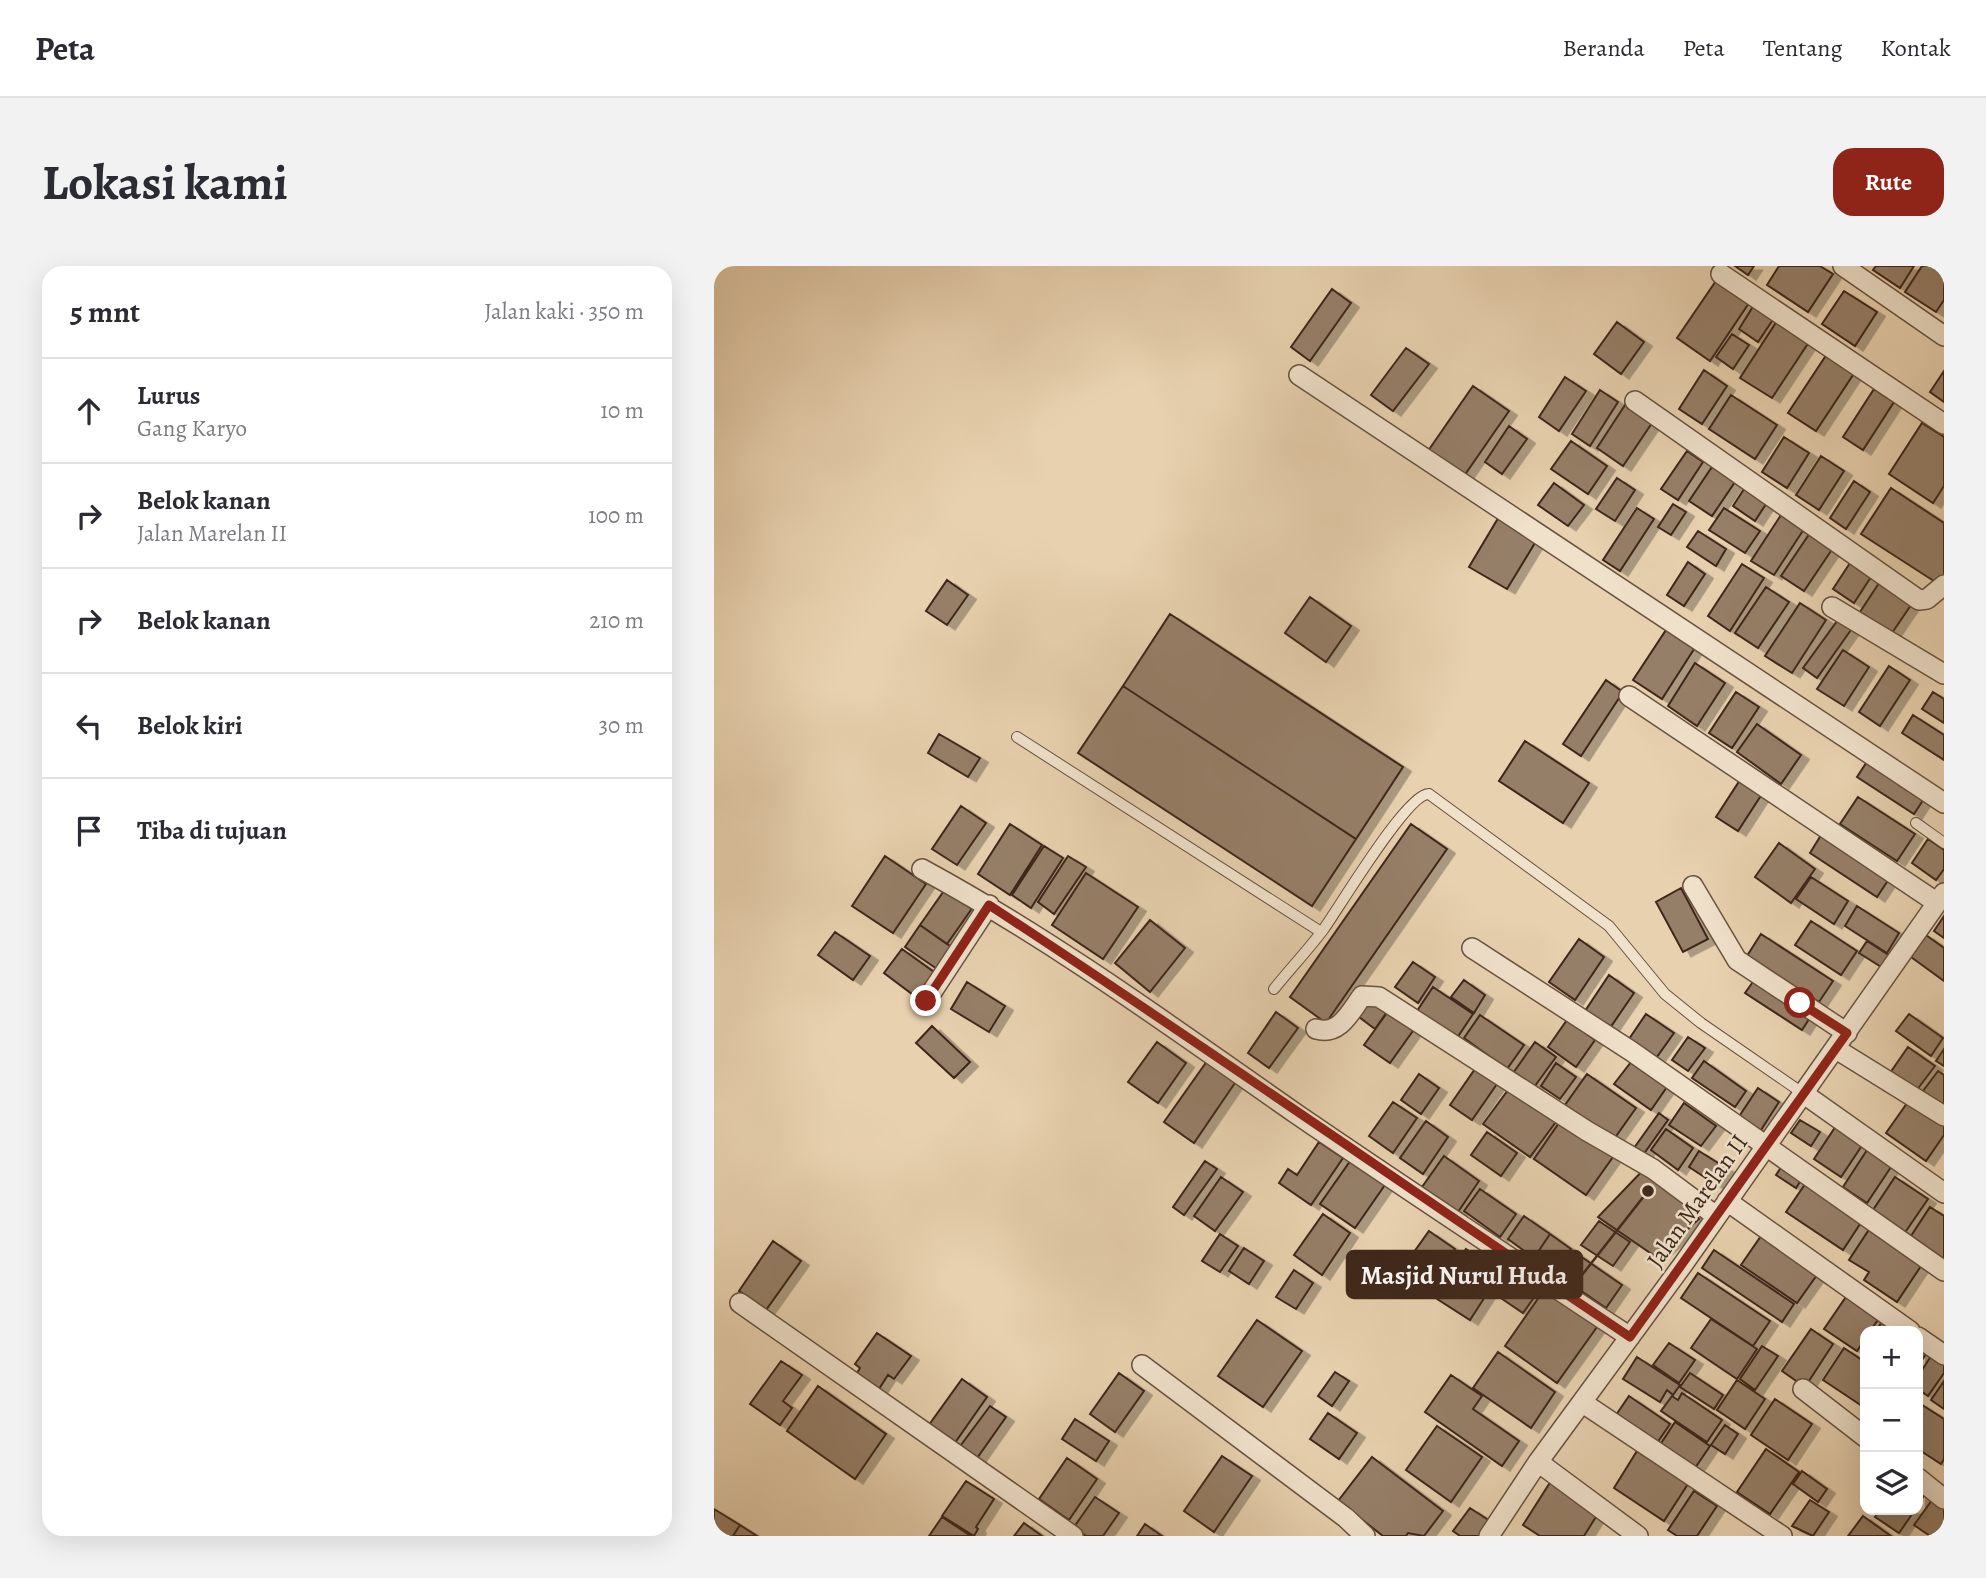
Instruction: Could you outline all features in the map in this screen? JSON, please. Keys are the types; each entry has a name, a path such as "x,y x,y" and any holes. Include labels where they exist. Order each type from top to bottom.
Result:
{"street":[{"path":"1843,266 1944,336"},
{"path":"1721,274 1944,424"},
{"path":"1299,375 1944,803"},
{"path":"1635,401 1919,600 1927,599 1944,585"},
{"path":"1832,607 1944,674"},
{"path":"1629,695 1940,897"},
{"path":"922,869 989,905 1151,1011 1306,1120 1630,1337"},
{"path":"1693,886 1737,960 1847,1033"},
{"name":"Jalan Marelan II","path":"1489,1536 1538,1462 1583,1404 1836,1049 1940,897"},
{"path":"926,1001 989,905"},
{"path":"1472,948 1631,1051 1944,1271"},
{"path":"1316,1029 1326,1032 1333,1030 1362,996 1379,997 1587,1131 1722,1208 1902,1326"},
{"path":"1836,1049 1944,1116"},
{"path":"1804,1094 1944,1193"},
{"path":"740,1303 1073,1536"},
{"path":"1923,1340 1944,1355"},
{"path":"1142,1365 1346,1518 1365,1536"},
{"path":"1803,1389 1860,1433"},
{"path":"1583,1404 1782,1536"},
{"path":"1538,1462 1637,1536"},
{"path":"1923,1482 1944,1499"}],"lane":[{"path":"1017,737 1321,932"},
{"path":"1274,989 1321,932 1400,817 1419,796 1429,794 1609,926 1665,994 1701,1023 1804,1094"},
{"path":"1916,823 1944,843"}],"building":[{"path":"1735,266 1754,266 1748,275"},
{"path":"1779,266 1820,266 1833,274 1808,312 1767,285"},
{"path":"1876,266 1914,266 1900,288 1873,270"},
{"path":"1922,266 1944,266 1944,300 1936,312 1905,292"},
{"path":"1718,278 1751,300 1710,361 1677,338"},
{"path":"1332,289 1351,303 1310,361 1291,347"},
{"path":"1844,291 1877,312 1855,346 1822,324"},
{"path":"1754,305 1774,318 1758,342 1739,329"},
{"path":"1777,321 1809,342 1772,398 1740,378"},
{"path":"1617,322 1644,342 1621,374 1594,354"},
{"path":"1732,334 1749,345 1733,369 1716,357"},
{"path":"1406,348 1429,364 1393,411 1371,395"},
{"path":"1827,354 1855,372 1816,431 1788,413"},
{"path":"1704,370 1727,386 1702,424 1679,409"},
{"path":"1944,371 1944,402 1930,392"},
{"path":"1565,377 1586,391 1559,431 1539,417"},
{"path":"1473,386 1509,411 1464,476 1428,451"},
{"path":"1874,389 1894,402 1863,450 1843,437"},
{"path":"1600,390 1618,402 1590,446 1572,434"},
{"path":"1731,395 1777,425 1755,459 1709,429"},
{"path":"1627,402 1654,420 1623,466 1597,448"},
{"path":"1922,423 1944,437 1944,486 1933,503 1889,474"},
{"path":"1509,426 1527,439 1502,474 1485,462"},
{"path":"1784,437 1809,453 1787,488 1762,472"},
{"path":"1571,441 1607,466 1588,494 1551,469"},
{"path":"1687,451 1703,462 1678,500 1661,489"},
{"path":"1821,456 1844,471 1819,510 1796,495"},
{"path":"1714,464 1737,479 1712,516 1689,501"},
{"path":"1617,478 1635,490 1615,521 1596,509"},
{"path":"1854,481 1870,492 1846,529 1830,518"},
{"path":"1554,483 1584,505 1568,526 1538,505"},
{"path":"1746,486 1768,501 1755,521 1733,506"},
{"path":"1891,488 1944,523 1944,579 1940,585 1861,534"},
{"path":"1673,504 1686,512 1671,535 1658,527"},
{"path":"1637,508 1654,519 1620,571 1603,560"},
{"path":"1724,508 1760,531 1745,553 1709,530"},
{"path":"1500,515 1538,538 1507,589 1469,567"},
{"path":"1781,515 1804,529 1774,575 1751,561"},
{"path":"1812,530 1835,545 1804,591 1781,576"},
{"path":"1698,531 1726,549 1716,566 1687,547"},
{"path":"1852,560 1873,574 1854,603 1833,589"},
{"path":"1688,562 1705,574 1684,606 1667,595"},
{"path":"1742,564 1764,578 1730,631 1708,616"},
{"path":"947,580 968,595 947,625 926,611"},
{"path":"1881,580 1913,602 1892,633 1860,612"},
{"path":"1766,587 1789,602 1758,648 1735,633"},
{"path":"1310,597 1351,626 1326,662 1285,633"},
{"path":"1800,603 1826,620 1792,673 1765,656"},
{"path":"1170,614 1403,767 1356,839 1123,686"},
{"path":"1840,617 1853,627 1817,678 1803,668"},
{"path":"1668,627 1696,646 1662,699 1633,680"},
{"path":"1843,650 1869,667 1844,706 1817,689"},
{"path":"1695,663 1725,683 1697,726 1668,706"},
{"path":"1889,666 1910,680 1880,726 1859,712"},
{"path":"1606,680 1623,692 1581,756 1563,744"},
{"path":"1123,686 1356,839 1312,906 1078,753"},
{"path":"1736,692 1759,707 1732,748 1709,733"},
{"path":"1933,692 1944,699 1944,723 1922,709"},
{"path":"1913,715 1944,735 1944,760 1902,733"},
{"path":"1757,724 1801,755 1781,784 1737,752"},
{"path":"939,734 980,758 968,777 928,753"},
{"path":"1525,741 1589,783 1563,823 1499,781"},
{"path":"1870,757 1927,794 1914,814 1857,777"},
{"path":"1740,780 1762,794 1738,831 1716,817"},
{"path":"1858,797 1915,834 1897,861 1840,824"},
{"path":"961,806 986,823 957,865 932,849"},
{"path":"1010,824 1042,845 1010,895 978,874"},
{"path":"1411,824 1447,849 1326,1023 1290,997"},
{"path":"1823,832 1891,876 1877,897 1810,853"},
{"path":"1928,839 1944,850 1944,869 1936,880 1912,863"},
{"path":"1779,843 1815,869 1791,903 1755,877"},
{"path":"1044,846 1063,858 1031,908 1012,895"},
{"path":"885,856 926,884 893,933 852,906"},
{"path":"1068,856 1086,867 1054,914 1038,902"},
{"path":"1086,873 1138,907 1103,959 1052,925"},
{"path":"1811,877 1848,901 1834,924 1796,899"},
{"path":"946,888 973,907 947,944 920,925"},
{"path":"1681,888 1708,939 1683,952 1656,902"},
{"path":"1857,906 1899,933 1887,953 1845,926"},
{"path":"1944,916 1944,938 1934,931"},
{"path":"1150,920 1185,948 1150,992 1115,963"},
{"path":"1811,921 1857,951 1841,975 1795,945"},
{"path":"920,925 953,948 937,969 905,947"},
{"path":"835,932 870,956 853,980 818,955"},
{"path":"1761,934 1833,981 1819,1002 1747,956"},
{"path":"1926,935 1944,948 1944,981 1911,957"},
{"path":"1579,939 1604,957 1575,1000 1549,982"},
{"path":"1867,941 1890,956 1883,968 1859,953"},
{"path":"902,949 934,972 916,997 884,973"},
{"path":"1413,962 1435,977 1418,1003 1395,987"},
{"path":"1609,975 1634,993 1610,1028 1585,1011"},
{"path":"1755,979 1811,1016 1802,1030 1745,993"},
{"path":"1464,980 1485,995 1474,1013 1451,997"},
{"path":"967,982 1005,1006 989,1032 951,1009"},
{"path":"1433,987 1473,1014 1455,1041 1415,1014"},
{"path":"1372,998 1389,1009 1375,1029 1359,1017"},
{"path":"1389,1010 1415,1028 1390,1063 1364,1045"},
{"path":"1276,1012 1298,1028 1269,1068 1248,1053"},
{"path":"1646,1014 1674,1033 1654,1061 1627,1042"},
{"path":"1909,1014 1943,1038 1931,1056 1896,1031"},
{"path":"1480,1015 1524,1045 1507,1069 1464,1038"},
{"path":"1567,1020 1595,1040 1576,1067 1548,1047"},
{"path":"932,1026 970,1062 954,1078 916,1043"},
{"path":"1688,1037 1705,1048 1688,1071 1672,1060"},
{"path":"1157,1042 1186,1063 1158,1103 1128,1082"},
{"path":"1535,1042 1556,1057 1532,1090 1511,1076"},
{"path":"1908,1047 1935,1066 1916,1091 1890,1073"},
{"path":"1944,1049 1944,1066 1936,1061"},
{"path":"1210,1057 1239,1077 1194,1143 1164,1122"},
{"path":"1704,1061 1746,1091 1735,1107 1692,1078"},
{"path":"1631,1062 1667,1087 1651,1110 1614,1084"},
{"path":"1556,1063 1576,1077 1560,1099 1541,1086"},
{"path":"1475,1069 1497,1084 1472,1120 1450,1105"},
{"path":"1938,1071 1944,1075 1944,1112 1920,1095"},
{"path":"1419,1074 1439,1088 1421,1114 1401,1100"},
{"path":"1587,1074 1636,1108 1614,1139 1565,1105"},
{"path":"1511,1086 1558,1119 1530,1157 1483,1124"},
{"path":"1758,1088 1779,1102 1759,1133 1738,1118"},
{"path":"1910,1099 1944,1124 1944,1135 1926,1161 1886,1133"},
{"path":"1393,1102 1417,1118 1393,1153 1369,1136"},
{"path":"1684,1103 1716,1126 1701,1146 1669,1125"},
{"path":"1659,1113 1668,1120 1643,1155 1634,1148"},
{"path":"1561,1120 1613,1157 1586,1195 1534,1159"},
{"path":"1800,1120 1820,1132 1811,1146 1791,1133"},
{"path":"1426,1121 1448,1137 1423,1174 1400,1158"},
{"path":"1836,1126 1863,1144 1841,1177 1814,1159"},
{"path":"1666,1129 1693,1148 1678,1170 1651,1150"},
{"path":"1487,1132 1517,1153 1501,1176 1471,1155"},
{"path":"1319,1142 1343,1158 1311,1205 1279,1183 1288,1169 1297,1175"},
{"path":"1869,1147 1893,1164 1867,1203 1843,1187"},
{"path":"1699,1151 1726,1168 1715,1184 1689,1167"},
{"path":"1444,1156 1479,1181 1458,1212 1422,1187"},
{"path":"1353,1157 1387,1182 1355,1228 1320,1204"},
{"path":"1205,1161 1217,1169 1184,1215 1173,1207"},
{"path":"1785,1161 1805,1174 1796,1188 1776,1175"},
{"path":"1647,1166 1699,1219 1656,1257 1598,1217"},
{"path":"1221,1177 1243,1192 1215,1231 1194,1216"},
{"path":"1895,1177 1928,1199 1904,1234 1871,1213"},
{"path":"1808,1180 1864,1218 1843,1250 1786,1212"},
{"path":"1480,1189 1516,1214 1500,1237 1464,1211"},
{"path":"1930,1207 1944,1216 1944,1263 1909,1239"},
{"path":"1323,1214 1350,1233 1322,1275 1294,1255"},
{"path":"1524,1216 1550,1234 1534,1258 1508,1239"},
{"path":"1599,1221 1630,1242 1613,1266 1581,1245"},
{"path":"1872,1225 1925,1260 1897,1302 1864,1280 1869,1272 1849,1260"},
{"path":"1429,1231 1455,1249 1431,1285 1404,1266"},
{"path":"1220,1234 1238,1246 1220,1272 1202,1261"},
{"path":"1550,1234 1571,1249 1555,1272 1534,1258"},
{"path":"1761,1236 1817,1275 1797,1303 1741,1265"},
{"path":"773,1241 801,1261 766,1310 739,1291"},
{"path":"1244,1248 1264,1261 1249,1284 1229,1271"},
{"path":"1466,1249 1501,1272 1470,1320 1434,1297"},
{"path":"1714,1250 1794,1304 1782,1322 1702,1268"},
{"path":"1573,1251 1622,1285 1606,1308 1557,1274"},
{"path":"1294,1270 1313,1283 1296,1309 1276,1297"},
{"path":"1512,1270 1540,1289 1523,1313 1495,1294"},
{"path":"1698,1273 1770,1321 1753,1346 1681,1298"},
{"path":"1544,1290 1597,1327 1557,1383 1505,1346"},
{"path":"1850,1291 1883,1313 1874,1326 1860,1326 1860,1346 1857,1351 1824,1329"},
{"path":"1885,1317 1896,1326 1879,1326"},
{"path":"1711,1319 1757,1349 1737,1379 1691,1348"},
{"path":"1257,1320 1302,1351 1263,1407 1218,1376"},
{"path":"1811,1329 1833,1344 1805,1387 1782,1371"},
{"path":"877,1333 911,1356 894,1379 888,1375 879,1389 857,1373 860,1368 855,1364"},
{"path":"1669,1343 1695,1360 1679,1383 1653,1365"},
{"path":"1923,1343 1930,1348 1923,1358"},
{"path":"1762,1346 1778,1356 1755,1390 1740,1379"},
{"path":"1844,1348 1860,1359 1860,1405 1823,1380"},
{"path":"1498,1352 1555,1392 1531,1428 1473,1388"},
{"path":"1933,1353 1944,1360 1944,1373 1928,1396 1923,1392 1923,1368"},
{"path":"1637,1357 1680,1385 1673,1395 1667,1390 1660,1402 1623,1379"},
{"path":"781,1361 802,1375 783,1401 792,1408 780,1425 750,1404"},
{"path":"1335,1372 1349,1381 1332,1406 1318,1396"},
{"path":"1119,1373 1144,1391 1115,1432 1090,1414"},
{"path":"1690,1373 1723,1395 1714,1409 1680,1387"},
{"path":"1451,1375 1482,1396 1473,1409 1519,1441 1502,1466 1425,1412"},
{"path":"962,1379 987,1397 952,1447 926,1429"},
{"path":"1737,1380 1765,1399 1745,1429 1717,1410"},
{"path":"1944,1381 1944,1409 1931,1400"},
{"path":"818,1386 886,1434 855,1479 787,1431"},
{"path":"1682,1393 1722,1420 1707,1442 1661,1411 1672,1396 1678,1400"},
{"path":"1629,1396 1670,1424 1657,1443 1616,1415"},
{"path":"1775,1399 1812,1424 1788,1460 1751,1435"},
{"path":"990,1406 1006,1417 975,1461 958,1449"},
{"path":"1923,1406 1944,1419 1944,1459 1941,1464 1923,1452"},
{"path":"1328,1413 1357,1433 1339,1459 1310,1439"},
{"path":"1075,1419 1109,1441 1096,1461 1062,1439"},
{"path":"1675,1422 1710,1446 1693,1471 1658,1448"},
{"path":"1725,1425 1738,1434 1725,1454 1711,1445"},
{"path":"1437,1426 1482,1457 1451,1502 1406,1470"},
{"path":"1766,1449 1799,1472 1770,1514 1737,1492"},
{"path":"1637,1451 1688,1484 1664,1521 1614,1488"},
{"path":"1222,1456 1252,1476 1214,1532 1184,1511"},
{"path":"1372,1457 1443,1511 1424,1536 1408,1533 1406,1536 1383,1536 1338,1501"},
{"path":"1067,1458 1097,1479 1069,1520 1039,1499"},
{"path":"1802,1471 1827,1489 1818,1502 1793,1484"},
{"path":"966,1481 994,1499 976,1527 978,1529 974,1536 942,1516"},
{"path":"1551,1481 1599,1512 1584,1536 1540,1536 1523,1525"},
{"path":"1694,1491 1717,1506 1697,1536 1677,1536 1668,1530"},
{"path":"1095,1497 1119,1513 1103,1536 1086,1536 1074,1527"},
{"path":"1810,1500 1829,1512 1813,1536 1792,1526"},
{"path":"1932,1500 1944,1508 1944,1536 1930,1536 1914,1525"},
{"path":"1470,1508 1490,1521 1480,1536 1460,1536 1453,1531"},
{"path":"714,1509 740,1525 733,1536 714,1536"},
{"path":"1876,1515 1912,1515 1899,1533 1875,1517"},
{"path":"1863,1516 1891,1536 1848,1536"},
{"path":"942,1517 971,1536 929,1536"},
{"path":"1024,1523 1042,1536 1014,1536"},
{"path":"1145,1524 1162,1536 1137,1536"},
{"path":"740,1525 757,1536 733,1536"}],"place":[{"name":"Masjid Nurul Huda","path":"1648,1191"}],"route":[{"path":"926,1001 989,905 1151,1011 1295,1113 1630,1337 1847,1033 1800,1003"}]}
